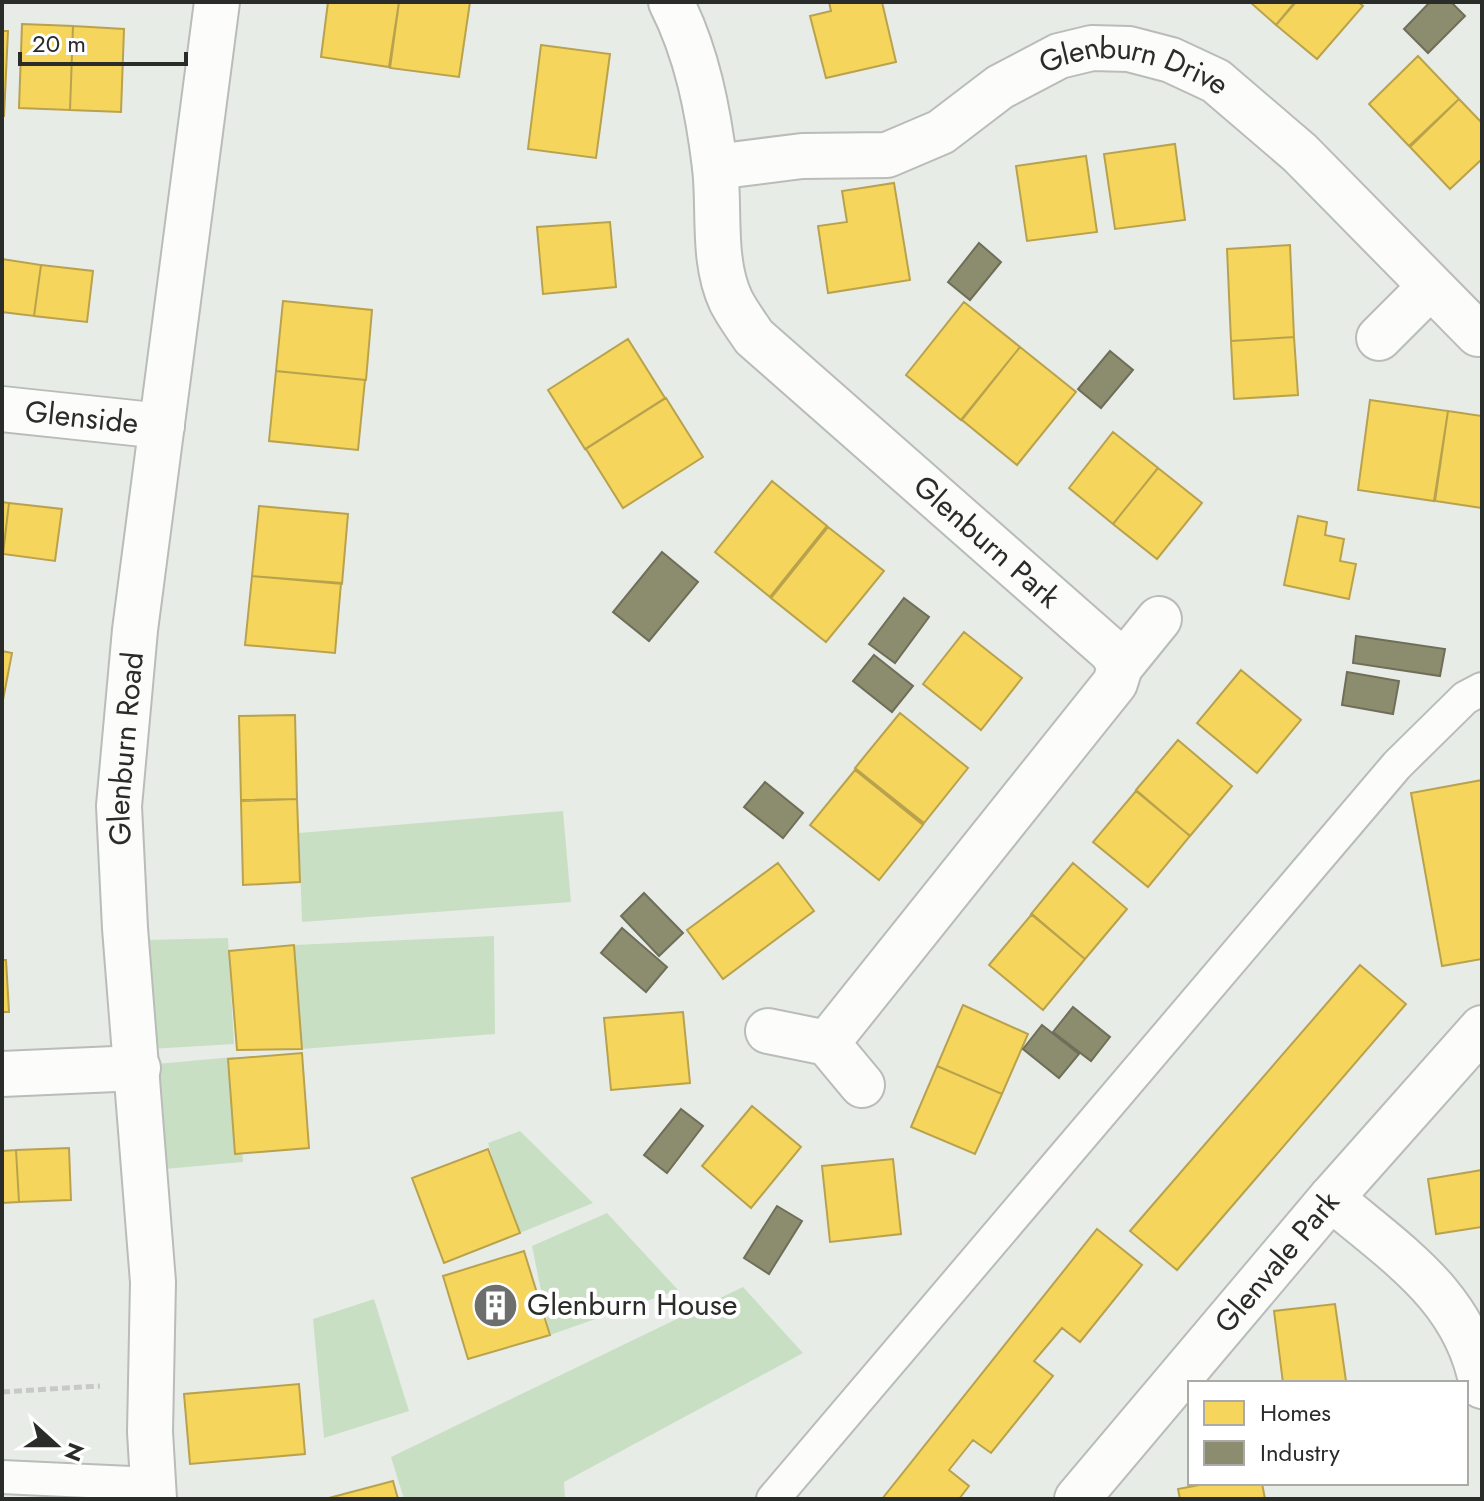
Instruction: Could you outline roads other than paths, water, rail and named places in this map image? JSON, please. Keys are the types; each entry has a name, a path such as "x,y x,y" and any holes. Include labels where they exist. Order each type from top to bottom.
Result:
{"street":[{"name":"Glenburn Road","path":"153,1491 153,1282 125,928 119,806 135,630 217,2"},
{"name":"Glenburn Park","path":"671,2 687,32 696,62 715,167 720,259 730,299 754,337 1112,652 1120,667"},
{"name":"Glenburn Drive","path":"715,167 802,156 887,155 941,132 1000,87 1059,56 1092,48 1129,49 1171,60 1216,81 1300,153 1478,334"},
{"path":"1379,338 1430,287"},
{"name":"Glenside","path":"2,409 162,426"},
{"path":"827,1043 1115,683 1120,667 1159,619"},
{"name":"Glenvale Park","path":"1077,1499 1331,1198 1482,1028"},
{"path":"768,1031 827,1043 862,1085"},
{"path":"2,1074 138,1068"},
{"path":"1331,1198 1437,1289 1471,1341 1482,1386"}],"lane":[{"path":"773,1499 1397,765 1465,698 1482,689"},
{"path":"2,1477 153,1491"}],"place":[{"name":"Glenburn House","path":"496,1305"}]}
